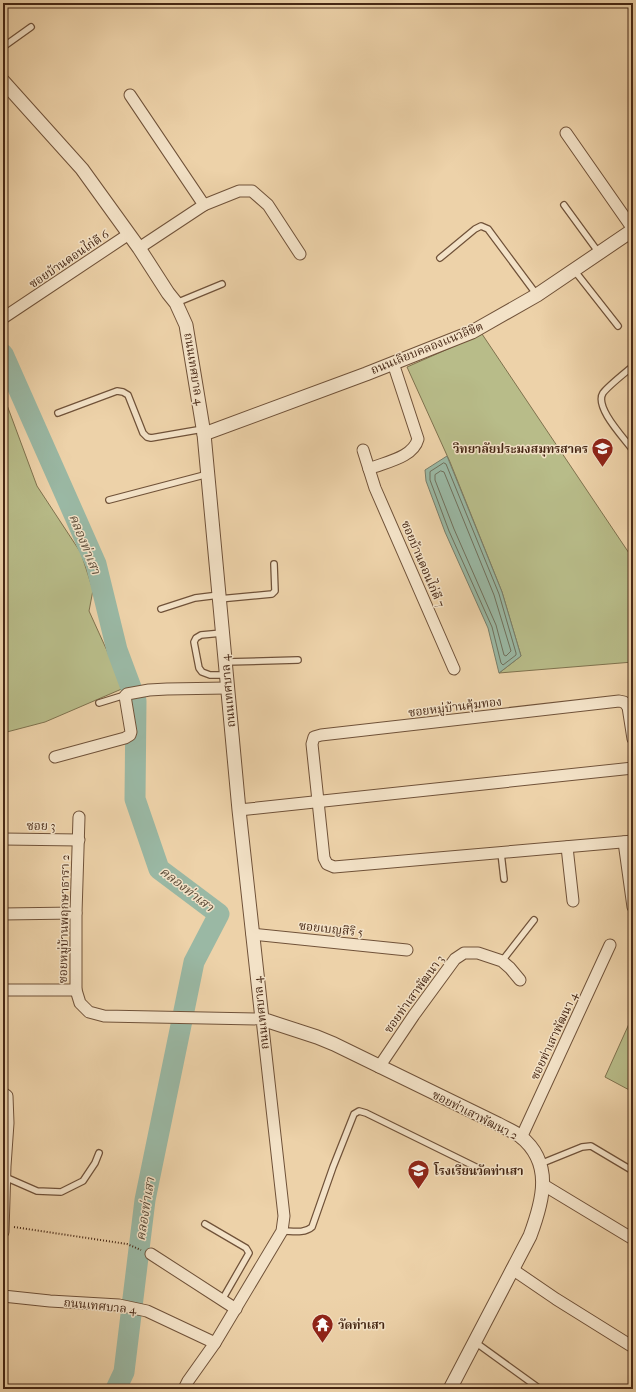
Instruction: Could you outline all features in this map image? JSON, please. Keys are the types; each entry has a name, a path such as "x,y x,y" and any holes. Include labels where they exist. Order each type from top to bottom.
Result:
{"street":[{"name":"ถนนเทศบาล 4","path":"3,81 82,169 139,248 176,303 186,325 204,431 239,810 284,1216 282,1231 215,1343 184,1389"},
{"path":"130,95 204,205"},
{"path":"566,132 633,230"},
{"path":"139,248 204,205 238,191 252,191 268,205 300,254"},
{"name":"ถนนเลียบคลองแนวลิขิต","path":"204,431 393,363 472,332 537,295 633,230"},
{"name":"ซอยบ้านดอนไก่ดี 6","path":"3,318 129,234"},
{"path":"369,469 406,455 417,445 418,439 393,363"},
{"name":"ซอยบ้านดอนไก่ดี 7","path":"363,450 375,488 454,668"},
{"path":"55,757 125,738 130,735 131,732 127,694 226,675"},
{"name":"ซอยหมู่บ้านคุ้มทอง","path":"629,842 334,867 327,864 324,858 312,744 314,737 321,735 619,701 624,702 628,707 633,740"},
{"path":"239,810 633,768"},
{"name":"ซอยหมู่บ้านพฤกษาธารา 2","path":"79,817 76,914 76,990 80,1002 89,1012 104,1016 262,1019"},
{"name":"ซอย 3","path":"3,839 79,840"},
{"path":"629,842 633,907"},
{"path":"567,847 573,901"},
{"path":"3,914 76,914"},
{"name":"ซอยเบญสิริ 5","path":"252,934 407,950"},
{"name":"ซอยท่าเสาพัฒนา 4","path":"522,1138 610,945"},
{"name":"ซอยท่าเสาพัฒนา 3","path":"379,1067 414,1015 455,959 464,953 478,953 502,961 520,980"},
{"path":"3,990 76,990"},
{"name":"ซอยท่าเสาพัฒนา 2","path":"262,1019 317,1037 498,1124 522,1138 530,1146 539,1160 543,1193 530,1236 450,1389"},
{"path":"3,1093 7,1096 8,1123 4,1170 3,1232"},
{"path":"542,1184 633,1239"},
{"path":"151,1254 236,1309"},
{"path":"512,1269 556,1299 633,1347"},
{"name":"ถนนเทศบาล 4","path":"3,1296 50,1301 119,1305 147,1311 215,1343"}],"lane":[{"path":"3,47 31,27"},
{"path":"564,205 599,253"},
{"path":"440,258 475,229 481,226 488,229 537,295"},
{"path":"574,270 618,326"},
{"path":"176,303 222,284"},
{"path":"632,449 604,412 600,403 602,394 633,366"},
{"path":"58,413 118,392 123,392 128,395 143,432 147,437 151,438 204,431"},
{"path":"109,500 208,474"},
{"path":"161,609 195,598 272,594 275,591 274,564"},
{"path":"222,633 201,635 196,638 194,642 199,668 202,672 210,675 226,675 298,660"},
{"path":"99,703 127,694"},
{"path":"501,853 504,879"},
{"path":"502,961 534,920"},
{"path":"282,1231 305,1232 312,1227 333,1167 354,1114 359,1111 366,1113 484,1171"},
{"path":"540,1164 582,1147 591,1146 633,1171"},
{"path":"4,1170 37,1191 61,1192 83,1181 99,1153"},
{"path":"205,1224 246,1248 249,1253 222,1300"},
{"path":"474,1342 540,1389"}],"path":[{"path":"3,1225 127,1244 151,1254"}],"green space":[{"path":"482,334 633,559 633,662 499,673 521,656 502,592 450,462 407,367"},
{"path":"4,397 37,486 81,553 93,590 89,611 124,688 45,722 3,733"},
{"path":"633,1015 633,1092 605,1077"}],"water":[{"path":"447,456 502,592 521,656 499,673 488,628 445,532 426,481 425,470"}],"waterway":[{"name":"คลองท่าเสา","path":"3,354 96,564 117,650 136,701 135,799 159,869 219,914 194,962 145,1200 124,1372 116,1389"},
{"name":"คลองท่าเสา","path":"118,1385 123,1389"}],"place":[{"name":"วิทยาลัยประมงสมุทรสาคร","path":"603,468"},
{"name":"โรงเรียนวัดท่าเสา","path":"418,1190"},
{"name":"วัดท่าเสา","path":"322,1344"}]}
